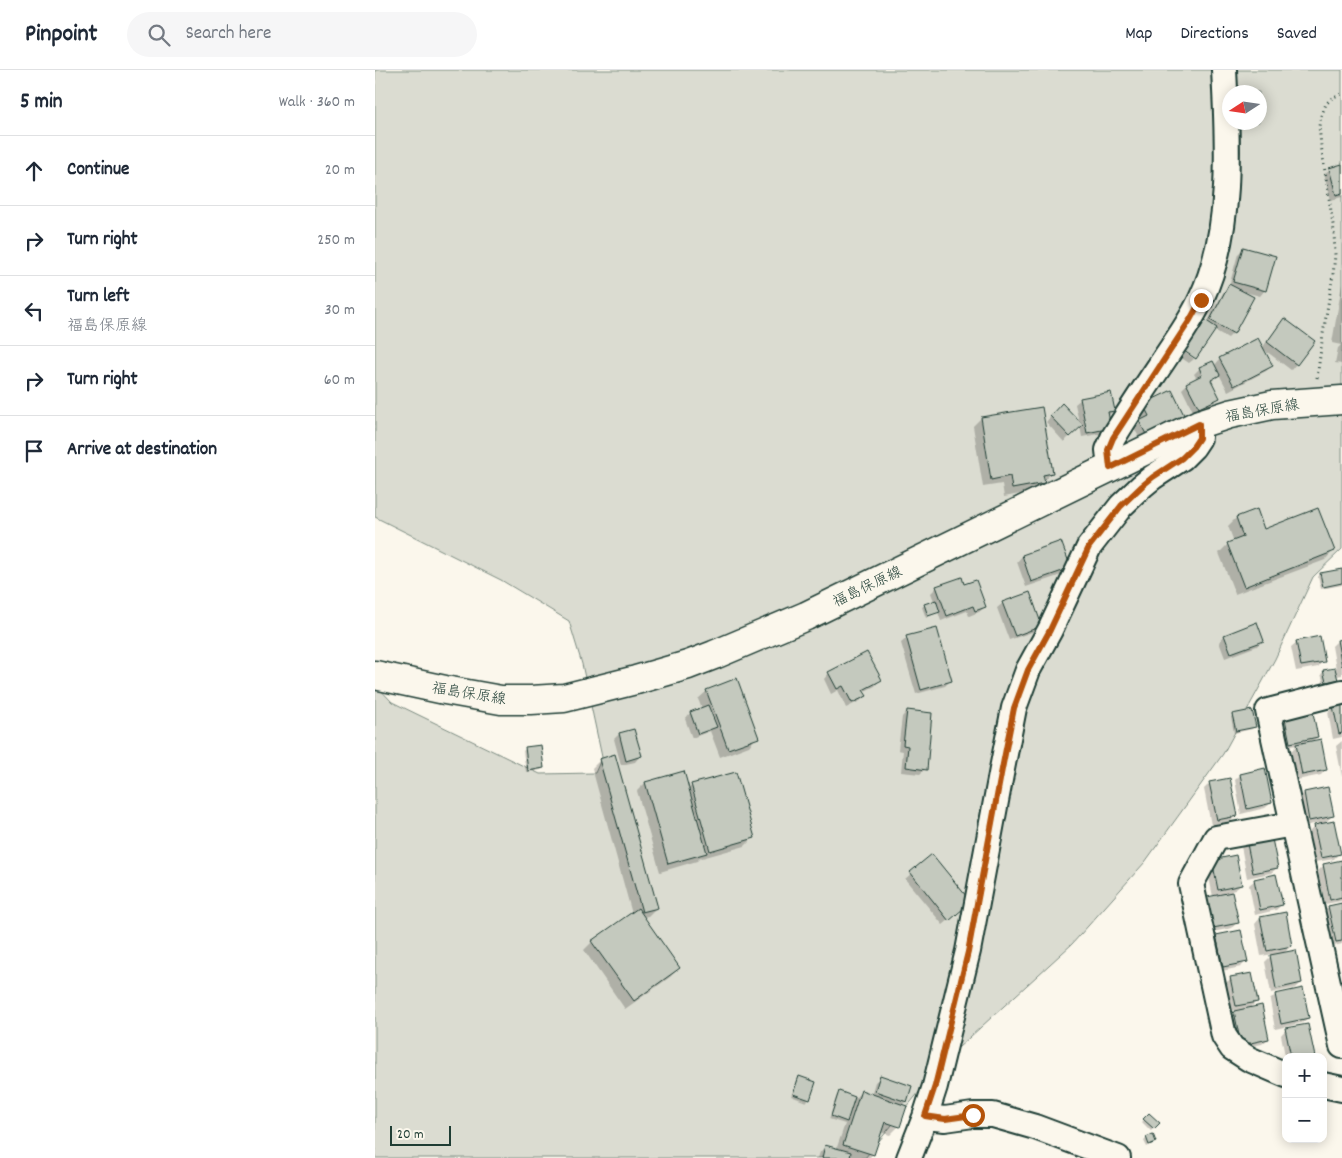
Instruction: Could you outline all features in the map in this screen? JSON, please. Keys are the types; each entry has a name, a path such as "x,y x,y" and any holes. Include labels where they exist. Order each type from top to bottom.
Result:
{"main road":[{"name":"福島保原線","path":"375,675 501,700 564,698 636,680 714,655 806,616 1199,424 1230,414 1272,405 1330,401"}],"street":[{"path":"1110,468 1108,450 1113,438 1190,320 1209,281 1215,262 1225,196 1227,130 1224,70"},
{"path":"909,1158 935,1086 968,952 1014,708 1028,670 1050,630 1089,547 1121,506 1142,486 1182,458 1193,447 1199,438 1199,424"},
{"path":"1342,692 1268,711 1342,1046"},
{"path":"1282,1073 1249,1059 1232,1048 1224,1036 1191,884 1216,838 1293,824"},
{"path":"1327,1087 1342,1089"},
{"path":"925,1116 945,1119 993,1115 1035,1127 1118,1158"}],"path":[{"path":"1330,401 1317,374 1335,255 1334,231 1319,126 1325,104 1333,97 1342,94"}],"shaded area":[{"path":"375,70 1342,70 1342,549 1313,577 1275,659 1223,754 1145,862 1072,944 947,1058 865,1158 375,1158 375,684 392,702 540,774 595,773 602,757 582,664 569,621 501,580 375,517"}],"building":[{"path":"1342,164 1342,193 1336,195 1329,168"},
{"path":"1243,247 1276,256 1266,291 1233,282"},
{"path":"1229,284 1254,297 1234,334 1210,320"},
{"path":"1202,318 1217,328 1196,359 1181,349"},
{"path":"1284,318 1315,341 1297,365 1267,342"},
{"path":"1258,338 1273,366 1234,386 1219,358"},
{"path":"1213,361 1220,375 1211,380 1220,398 1199,408 1186,383 1202,375 1199,367"},
{"path":"1172,390 1185,417 1147,436 1139,421 1149,416 1143,404"},
{"path":"1111,392 1115,411 1108,412 1111,428 1087,433 1080,398"},
{"path":"1062,403 1083,425 1070,437 1050,416"},
{"path":"1042,407 1053,473 1043,475 1045,483 1012,489 1010,476 991,480 981,417"},
{"path":"1318,508 1335,551 1244,587 1227,543 1243,537 1236,517 1257,509 1264,529"},
{"path":"1061,541 1071,568 1031,582 1022,555"},
{"path":"1342,569 1342,583 1323,587 1320,573"},
{"path":"962,577 964,584 976,580 986,607 975,611 973,606 947,616 936,586"},
{"path":"1030,592 1042,626 1015,636 1002,602"},
{"path":"936,600 940,612 928,616 924,604"},
{"path":"1257,622 1264,641 1231,653 1224,635"},
{"path":"937,628 952,681 921,690 906,636"},
{"path":"1320,636 1325,662 1301,666 1296,641"},
{"path":"1342,639 1342,666 1337,640"},
{"path":"867,652 882,680 863,690 867,696 852,703 843,686 837,689 828,672"},
{"path":"1335,668 1338,680 1326,682 1323,670"},
{"path":"737,678 759,738 728,749 706,690"},
{"path":"1342,704 1342,733 1339,734 1333,706"},
{"path":"708,705 717,727 698,734 690,712"},
{"path":"1312,708 1318,737 1290,743 1284,714"},
{"path":"907,710 932,713 927,770 906,767 908,746 903,745"},
{"path":"1252,710 1256,727 1236,731 1232,714"},
{"path":"634,729 642,756 626,761 619,733"},
{"path":"1321,739 1327,770 1302,775 1296,744"},
{"path":"541,745 544,768 528,771 525,747"},
{"path":"615,754 658,908 642,912 599,759"},
{"path":"1265,768 1272,803 1247,809 1240,774"},
{"path":"684,771 707,853 668,864 645,782"},
{"path":"736,772 755,838 710,851 691,784"},
{"path":"1230,778 1238,816 1217,820 1209,782"},
{"path":"1328,787 1334,816 1309,821 1304,792"},
{"path":"1334,821 1341,854 1321,858 1314,825"},
{"path":"1271,834 1278,868 1253,873 1246,839"},
{"path":"932,854 971,902 949,921 910,872"},
{"path":"1236,855 1242,885 1218,890 1212,860"},
{"path":"1342,860 1342,897 1330,900 1323,864"},
{"path":"1276,874 1283,905 1260,910 1254,879"},
{"path":"1232,892 1239,923 1213,928 1207,897"},
{"path":"1342,903 1342,941 1336,942 1328,906"},
{"path":"638,908 680,968 634,1001 591,941"},
{"path":"1286,912 1292,946 1267,951 1260,917"},
{"path":"1241,930 1248,962 1223,967 1216,935"},
{"path":"1296,950 1302,983 1276,989 1270,955"},
{"path":"1252,973 1258,1002 1236,1006 1230,977"},
{"path":"1303,988 1309,1018 1281,1024 1275,994"},
{"path":"1262,1005 1269,1039 1241,1045 1234,1011"},
{"path":"1308,1024 1314,1053 1290,1053 1285,1028"},
{"path":"880,1075 912,1086 907,1102 875,1091"},
{"path":"799,1076 816,1082 810,1100 793,1094"},
{"path":"861,1090 907,1106 900,1127 885,1122 874,1155 843,1145"},
{"path":"839,1091 855,1097 847,1122 831,1116"},
{"path":"1149,1113 1160,1123 1154,1129 1143,1119"},
{"path":"1153,1134 1156,1142 1149,1145 1146,1137"},
{"path":"825,1145 851,1152 850,1158 822,1158"}],"route":[{"path":"973,1115 945,1119 925,1116 935,1086 968,952 1014,708 1028,670 1050,630 1089,547 1107,522 1130,497 1153,477 1182,458 1199,438 1199,424 1110,468 1108,450 1113,438 1201,300"}]}
